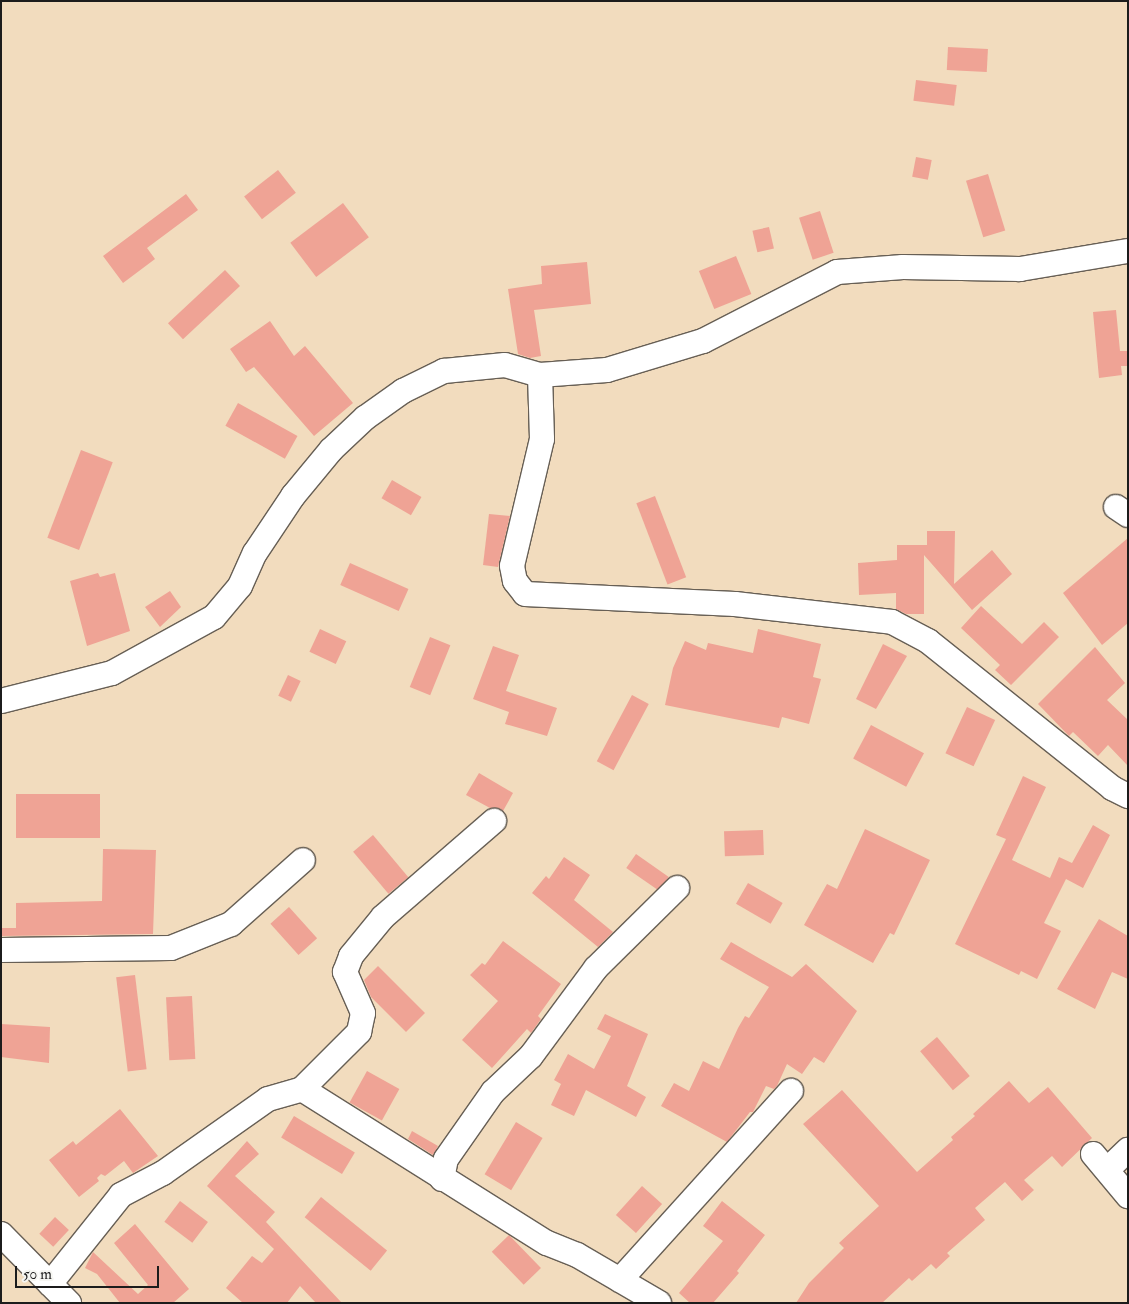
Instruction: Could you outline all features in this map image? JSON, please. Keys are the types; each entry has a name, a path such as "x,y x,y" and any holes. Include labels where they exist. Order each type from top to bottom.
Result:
{"street":[{"path":"1,701 112,673 214,617 240,586 255,554 293,496 319,465 365,418 403,391 444,371 505,365 540,375 607,370 703,341 837,272 903,267 1020,269 1128,251"},
{"path":"540,375 542,439 512,566 515,580 525,594 735,604 892,622 928,641 1112,788 1128,796"},
{"path":"1,1234 60,1297 121,1195 163,1173 268,1099 302,1089 359,1032 363,1013 345,972 351,956 383,917 494,821"},
{"path":"1,950 171,948 231,924 303,860"},
{"path":"442,1179 446,1159 493,1092 531,1056 596,968 677,888"},
{"path":"302,1089 442,1179 547,1243 577,1255 659,1303"},
{"path":"620,1280 791,1091"},
{"path":"1128,1150 1100,1162 1128,1196"}],"building":[{"path":"948,47 988,49 987,72 947,70"},
{"path":"916,80 957,85 954,106 913,101"},
{"path":"916,157 932,160 928,180 912,177"},
{"path":"278,170 296,193 262,219 244,196"},
{"path":"988,174 1005,230 983,237 966,181"},
{"path":"186,194 198,210 147,248 155,259 123,283 103,256"},
{"path":"343,203 369,237 316,277 290,243"},
{"path":"820,211 834,253 813,260 799,218"},
{"path":"769,227 774,248 757,252 752,231"},
{"path":"736,256 751,294 714,309 699,271"},
{"path":"587,262 591,304 534,310 541,356 530,358 518,354 508,289 542,284 541,266"},
{"path":"225,270 240,286 183,339 168,323"},
{"path":"1116,310 1120,351 1128,351 1128,366 1121,366 1122,375 1099,378 1093,312"},
{"path":"270,321 294,356 305,346 353,403 314,436 254,367 246,372 230,349"},
{"path":"238,403 297,436 285,459 225,426"},
{"path":"81,450 113,462 79,550 47,538"},
{"path":"392,480 421,497 411,515 382,498"},
{"path":"655,496 686,577 668,584 636,503"},
{"path":"489,514 510,516 498,567 483,565"},
{"path":"927,531 955,531 954,584 992,550 1012,574 972,610 924,555 924,614 906,614 896,609 896,593 859,595 858,563 897,560 897,545 927,545"},
{"path":"1128,538 1128,623 1102,645 1063,593"},
{"path":"350,563 408,589 399,611 340,585"},
{"path":"98,573 100,577 115,573 130,631 87,646 70,581"},
{"path":"170,591 181,607 160,627 145,607"},
{"path":"981,606 1022,644 1044,622 1059,637 1011,685 995,670 1000,665 961,628"},
{"path":"320,629 346,641 336,664 309,652"},
{"path":"758,629 821,644 813,677 821,679 809,724 782,717 779,728 665,705 673,668 685,641 706,650 708,643 753,653"},
{"path":"430,637 450,645 430,695 410,687"},
{"path":"883,644 907,656 876,709 856,699"},
{"path":"493,646 519,655 506,691 557,708 547,736 505,724 509,712 473,699"},
{"path":"1095,647 1125,683 1107,700 1128,720 1128,766 1108,745 1098,756 1073,732 1069,736 1038,704"},
{"path":"288,675 301,681 291,702 278,696"},
{"path":"632,695 649,704 614,770 597,761"},
{"path":"967,707 995,720 974,766 945,753"},
{"path":"871,725 924,753 906,787 853,759"},
{"path":"479,773 513,793 503,811 490,808 466,795"},
{"path":"1023,776 1046,787 1012,860 1050,878 1059,857 1072,863 1093,825 1110,835 1083,888 1066,879 1044,923 1061,931 1037,979 1021,971 1019,975 955,944 1006,839 996,835"},
{"path":"16,794 100,794 100,838 16,838"},
{"path":"865,829 930,860 894,935 890,933 873,963 804,925 827,884 837,889"},
{"path":"763,830 764,855 725,856 724,831"},
{"path":"373,835 408,877 388,894 353,852"},
{"path":"103,849 156,850 153,934 1,936 1,928 16,928 16,903 102,901"},
{"path":"636,854 669,877 659,891 626,868"},
{"path":"564,857 590,875 574,900 613,932 598,947 532,893 546,876 549,879"},
{"path":"748,883 783,903 771,924 736,904"},
{"path":"289,907 317,938 299,955 270,924"},
{"path":"1099,919 1128,936 1128,979 1112,972 1095,1009 1057,989"},
{"path":"503,941 561,984 538,1016 541,1019 531,1033 527,1029 492,1068 462,1040 498,1001 470,975 482,963 485,965"},
{"path":"731,942 792,977 806,964 857,1011 824,1063 814,1057 802,1074 787,1064 777,1086 774,1089 766,1086 753,1112 750,1112 727,1142 661,1106 674,1083 689,1091 703,1061 719,1069 745,1016 749,1018 769,987 720,959"},
{"path":"378,966 425,1013 406,1032 371,997 364,980"},
{"path":"135,975 147,1069 128,1072 116,977"},
{"path":"192,996 195,1059 169,1060 166,997"},
{"path":"605,1014 648,1034 627,1086 646,1097 636,1117 586,1090 574,1116 551,1105 561,1084 554,1080 568,1054 594,1069 611,1036 597,1029"},
{"path":"1,1024 50,1027 49,1063 1,1057"},
{"path":"937,1037 970,1076 953,1090 920,1051"},
{"path":"367,1071 399,1089 382,1120 350,1102"},
{"path":"1009,1081 1029,1103 1048,1087 1092,1138 1062,1167 1052,1156 1024,1180 1034,1190 1022,1201 1005,1182 975,1208 985,1220 947,1253 950,1256 936,1269 931,1264 912,1281 909,1278 882,1303 796,1303 809,1283 844,1248 839,1243 879,1206 803,1124 842,1090 917,1172 953,1140 951,1137 975,1116 973,1114"},
{"path":"120,1109 158,1156 133,1173 124,1161 105,1176 101,1174 97,1178 99,1181 79,1197 49,1160 73,1141 76,1145"},
{"path":"294,1116 355,1153 342,1174 281,1137"},
{"path":"516,1122 543,1138 511,1190 485,1174"},
{"path":"412,1131 438,1146 433,1155 408,1139"},
{"path":"247,1141 259,1154 235,1176 275,1212 266,1222 342,1303 316,1303 300,1286 287,1303 243,1303 226,1288 252,1256 262,1263 274,1249 207,1186"},
{"path":"642,1186 662,1204 636,1233 616,1215"},
{"path":"321,1197 387,1250 371,1271 305,1217"},
{"path":"180,1201 208,1222 192,1243 164,1222"},
{"path":"722,1201 765,1235 737,1271 739,1273 713,1303 690,1303 679,1293 723,1241 703,1226"},
{"path":"55,1217 69,1230 53,1247 39,1234"},
{"path":"135,1224 189,1289 173,1303 120,1303 97,1274 85,1268 93,1252 138,1294 148,1285 114,1243"},
{"path":"509,1235 541,1268 524,1285 492,1252"}]}
